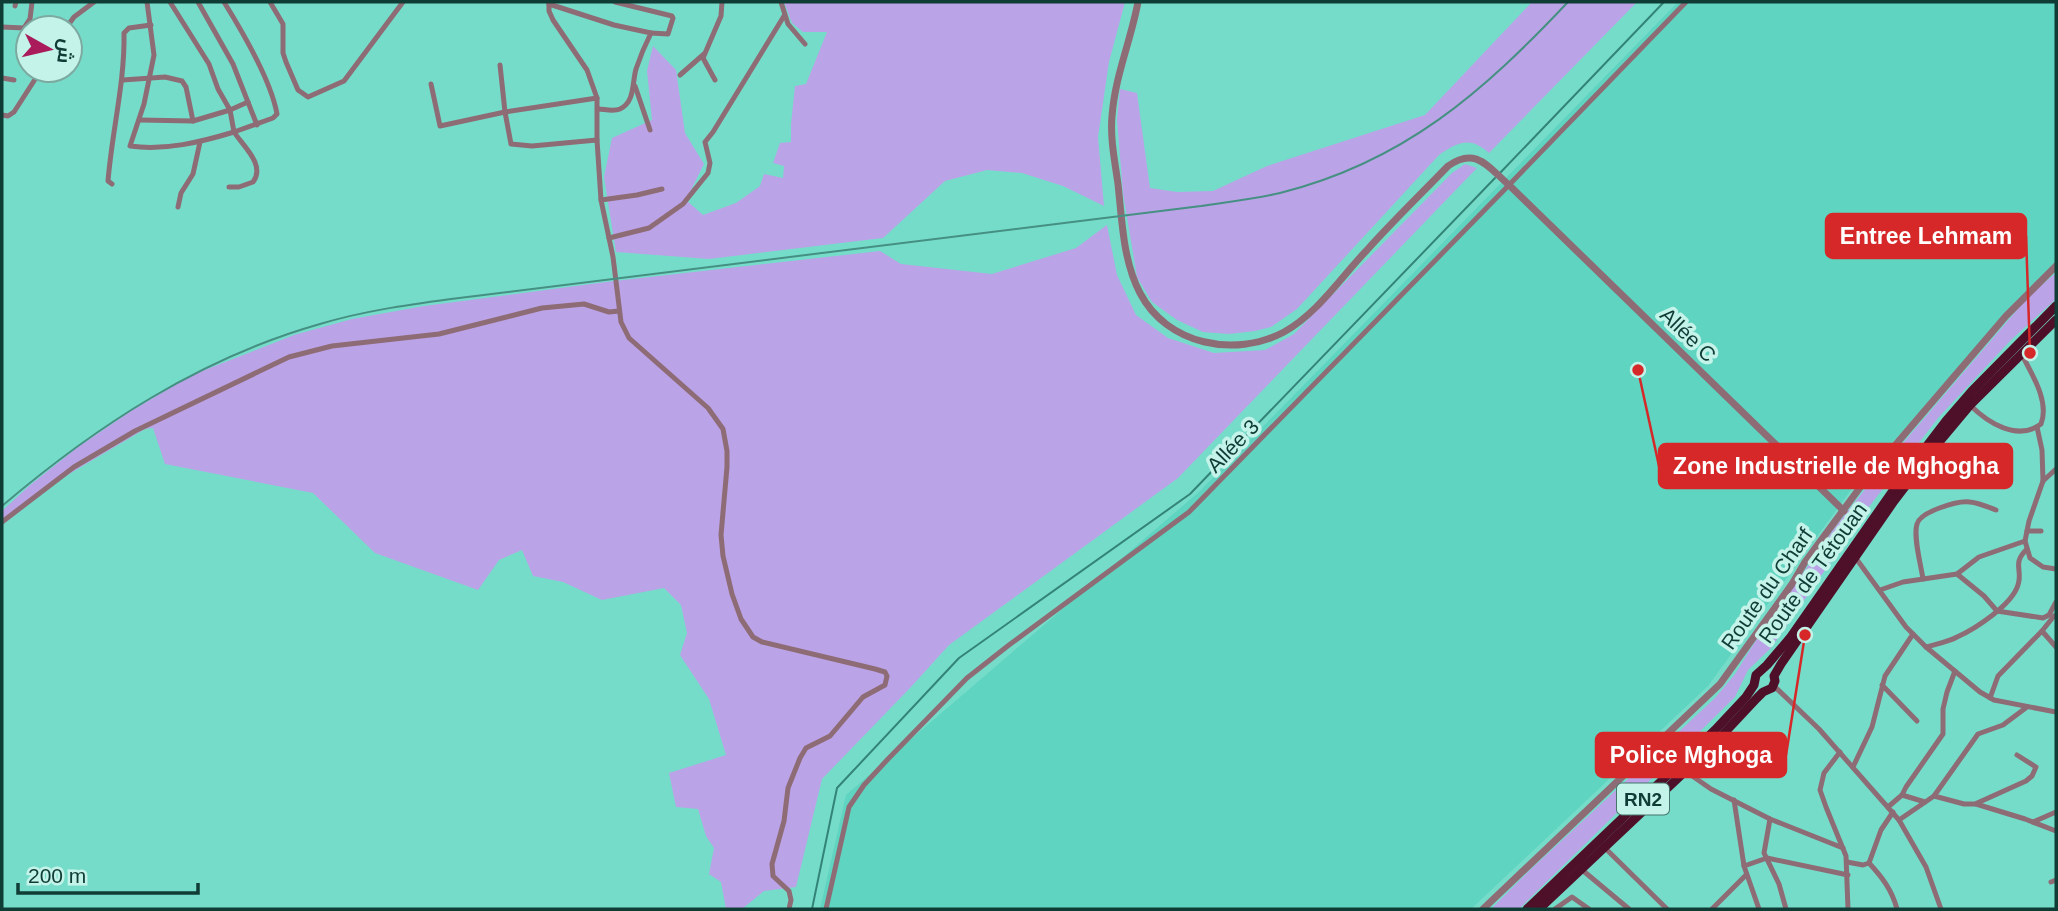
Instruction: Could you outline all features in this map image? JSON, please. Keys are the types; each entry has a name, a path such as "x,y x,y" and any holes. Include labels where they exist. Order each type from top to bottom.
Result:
{"highway":[{"name":"Route de Tétouan","path":"1762,670 1790,638 1939,430 1972,391 2056,306"},
{"name":"Route de Tétouan","path":"1774,681 1855,557 1916,471 1970,405 2056,320"},
{"path":"1762,670 1767,670 1774,681"},
{"name":"RN2","path":"1527,909 1715,730 1743,701 1754,685 1756,675 1762,670"},
{"name":"RN2","path":"1539,909 1685,771 1763,692 1768,691 1774,681"},
{"path":"1754,685 1763,692"}],"street":[{"path":"2,27 25,28 30,19 32,2"},
{"path":"78,14 94,2"},
{"path":"148,2 154,55 140,120 130,146 152,148 200,142 257,125 276,116 261,71 224,2"},
{"path":"170,2 205,57 230,110 234,132 258,169 253,183 229,187"},
{"path":"198,2 233,64 257,125"},
{"path":"270,2 283,24 283,53 286,62 298,90 308,97 344,81 403,2"},
{"path":"615,2 672,16 668,34 614,25 549,3 549,11 587,70 597,98 601,200 613,257 621,322 629,338 708,408 723,429 727,467 721,544 732,594 748,632 762,642 875,669 885,672 887,676 886,685 863,697 830,736 806,748 800,758 788,788 784,821 772,864 774,876 789,891 789,909"},
{"path":"715,80 704,62 704,54 721,16 722,2"},
{"path":"781,2 784,16 805,44"},
{"name":"Allée C","path":"1138,2 1118,77 1112,116 1112,140 1124,232 1135,281 1152,310 1176,330 1209,344 1228,346 1266,340 1283,332 1314,308 1448,166 1464,156 1482,160 1844,510"},
{"name":"Allée 3","path":"826,909 849,807 864,785 888,759 967,678 1189,512 1686,2"},
{"path":"609,238 656,225 683,204 708,173 710,163 705,142 784,16"},
{"path":"112,184 108,181 111,144 123,80 124,33 129,28 151,25"},
{"path":"597,109 620,109 629,101 642,52 651,33"},
{"path":"680,75 704,54"},
{"path":"500,65 505,112 510,142 513,145 532,146 597,139"},
{"path":"123,80 151,77 182,81 186,87 193,121"},
{"path":"2,78 14,80"},
{"path":"634,83 650,130"},
{"path":"2,115 8,116 14,112 32,84"},
{"path":"431,84 440,125 597,98"},
{"path":"140,120 193,121 248,102"},
{"path":"178,207 181,193 193,174 200,142"},
{"path":"601,200 662,189"},
{"name":"Route du Charf","path":"1483,909 1720,684 1867,478 2006,316 2056,266"},
{"path":"2,522 60,477 100,451 178,409 289,357 332,346 439,334 542,308 584,304 609,312 619,312"},
{"path":"1970,405 1996,426 2016,430 2041,424 2043,417 2039,390 2021,353"},
{"path":"2037,427 2042,450 2043,481 2026,531 2026,550 2035,563 2056,569"},
{"path":"2043,481 2056,469"},
{"path":"1923,579 1916,534 1919,520 1942,507 1963,501 1996,510"},
{"path":"2026,531 2041,531"},
{"path":"1880,590 1894,584 1957,574 1979,557 2025,541"},
{"path":"1926,647 1955,638 1997,611 2011,598 2018,586 2018,561 2026,550"},
{"path":"1855,557 1913,634 1980,692 1990,698 2056,712"},
{"path":"1957,574 1984,596 1997,611 2043,618 2053,616"},
{"path":"1990,698 1998,676 2042,631 2053,616 2056,602"},
{"path":"2042,631 2056,647"},
{"path":"1853,767 1872,727 1888,671 1913,634"},
{"path":"1870,863 1890,809 1943,734 1945,701 1955,671"},
{"path":"1774,681 1899,820 1922,860 1941,909"},
{"path":"1882,685 1917,721"},
{"path":"1899,820 1934,796 1978,734 2003,725 2027,707"},
{"path":"1840,752 1824,774 1820,785 1847,862 1848,909"},
{"path":"1975,804 1998,792 2020,785 2032,776 2035,766 2017,755"},
{"path":"1685,771 1704,785 1770,818 1843,848"},
{"path":"1902,795 1925,802"},
{"path":"1934,796 1964,804 1975,804 2056,831"},
{"path":"1734,800 1746,875 1759,909"},
{"path":"2033,822 2056,813"},
{"path":"1770,818 1765,858 1779,884 1786,909"},
{"path":"1604,848 1667,909"},
{"path":"1744,866 1765,858 1848,875"},
{"path":"1847,862 1863,865 1870,863"},
{"path":"1870,863 1892,892 1897,909"},
{"path":"1581,869 1629,909"},
{"path":"1712,909 1746,875"},
{"path":"1555,909 1572,897 1589,909"}],"shaded area":[{"path":"784,2 1125,2 1109,62 1098,137 1104,206 1063,186 1022,173 987,170 945,181 883,238 709,259 616,252 604,177 612,138 652,120 647,71 653,46 676,70 685,133 704,164 686,200 703,215 736,203 760,186 764,174 783,178 784,166 773,163 780,143 791,142 795,86 806,84 827,32 803,32 792,23"},
{"path":"1532,2 1637,2 1489,153 1476,144 1464,143 1439,155 1297,309 1271,327 1229,334 1203,332 1177,320 1152,302 1137,277 1123,193 1117,120 1120,89 1137,93 1150,188 1177,192 1213,191 1267,166 1425,115"},
{"path":"1678,2 2056,2 2056,262 1859,479 1708,686 1471,909 820,909 846,795 1200,491"},
{"path":"1465,164 1477,168 1178,478 949,645 822,779 796,887 764,891 742,909 726,909 721,882 709,874 714,848 706,836 698,809 676,807 669,773 726,755 709,699 680,655 687,633 681,605 664,588 602,600 563,582 533,576 522,550 499,560 478,590 375,553 313,493 165,464 153,428 145,429 64,477 2,525 2,511 78,447 131,411 192,375 294,335 352,319 424,306 880,251 901,264 992,274 1076,248 1107,225 1117,275 1136,315 1168,338 1214,353 1265,350 1294,334 1452,173"},
{"path":"2056,273 2056,299 2011,340 1939,417 1868,508 1771,648 1748,670 1735,697 1519,909 1491,909 1715,698 1735,674 1836,526 1885,464 2030,295"}],"waterway":[{"path":"1499,174 1664,2"},
{"path":"812,909 837,788 959,658 1190,494 1495,178"}],"railway":[{"path":"2,506 112,422 191,375 276,338 336,319 451,299 1201,206 1280,193 1324,180 1365,163 1439,120 1505,65 1568,2"}],"place":[{"name":"Entree Lehmam","path":"2030,353"},
{"name":"Zone Industrielle de Mghogha","path":"1638,370"},
{"name":"Police Mghoga","path":"1805,635"}]}
